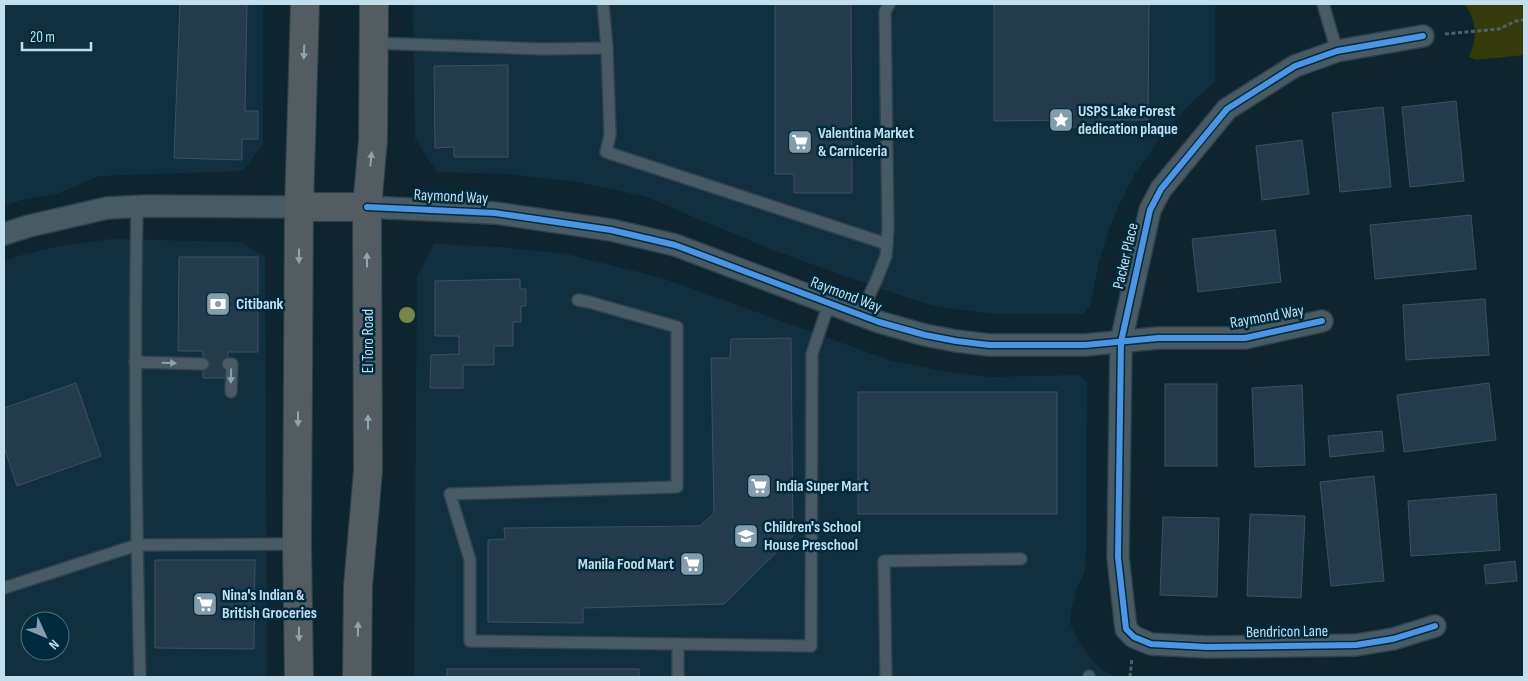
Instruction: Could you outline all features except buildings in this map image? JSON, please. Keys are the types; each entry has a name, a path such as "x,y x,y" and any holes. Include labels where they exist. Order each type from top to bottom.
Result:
{"main road":[{"path":"299,677 297,544 299,207 305,4"},
{"name":"El Toro Road","path":"357,677 358,586 368,471 367,207 373,140 374,4"},
{"path":"299,207 367,207"}],"street":[{"name":"Packer Place","path":"1139,639 1126,629 1118,557 1120,342 1150,210 1161,190 1227,109 1295,66 1337,51 1423,36"},
{"path":"4,234 29,226 107,208 137,206 299,207"},
{"name":"Raymond Way","path":"367,207 495,213 611,230 676,245 879,322 924,335 989,345 1085,344 1158,338 1246,338 1322,321"},
{"name":"Bendricon Lane","path":"1139,639 1157,645 1207,647 1356,645 1393,639 1435,626"}],"lane":[{"path":"603,4 610,135 606,152 887,244"},
{"path":"860,315 886,256 888,228 885,12 889,4"},
{"path":"1323,4 1337,51"},
{"path":"374,43 543,49 606,48"},
{"path":"137,206 135,362 140,677"},
{"path":"578,300 677,327 677,487 450,494 470,560 470,641 811,646 812,354 829,303"},
{"path":"135,362 203,364"},
{"path":"228,364 232,364 231,392"},
{"path":"4,588 137,545 297,544"},
{"path":"886,677 884,561 1021,559"},
{"path":"678,644 678,677"}],"path":[{"path":"1423,36 1499,29 1516,21 1524,20"}],"shaded area":[{"path":"4,4 263,4 263,145 242,171 99,176 59,193 21,200 4,206"},
{"path":"413,4 1215,4 1215,82 1170,125 1135,173 1109,229 1099,262 1090,305 1084,314 994,314 928,304 890,292 775,251 644,196 578,182 507,174 437,172 415,139"},
{"path":"111,239 241,242 265,257 267,677 4,677 4,261 59,246"},
{"path":"434,244 501,247 566,254 662,278 889,360 949,372 989,377 1077,375 1087,382 1086,550 1084,572 1076,590 1070,623 1077,639 1096,664 1116,677 414,677 417,276"}],"green space":[{"path":"1464,4 1524,4 1524,55 1476,60 1469,57 1474,43 1475,29 1472,16"}],"cycle path":[{"path":"1423,36 1337,51 1295,66 1227,109 1161,189 1150,210 1121,342 1118,557 1126,629 1134,637 1151,644 1207,647 1356,645 1393,639 1435,626"},
{"path":"367,207 495,213 611,230 675,245 879,322 925,335 989,345 1085,345 1158,338 1245,338 1322,321"}],"place":[{"name":"USPS Lake Forest dedication plaque","path":"1061,120"},
{"name":"Valentina Market & Carniceria","path":"800,142"},
{"name":"Citibank","path":"218,304"},
{"name":"India Super Mart","path":"759,486"},
{"name":"Children's School House Preschool","path":"746,536"},
{"name":"Manila Food Mart","path":"692,564"},
{"name":"Nina's Indian & British Groceries","path":"205,604"}]}
